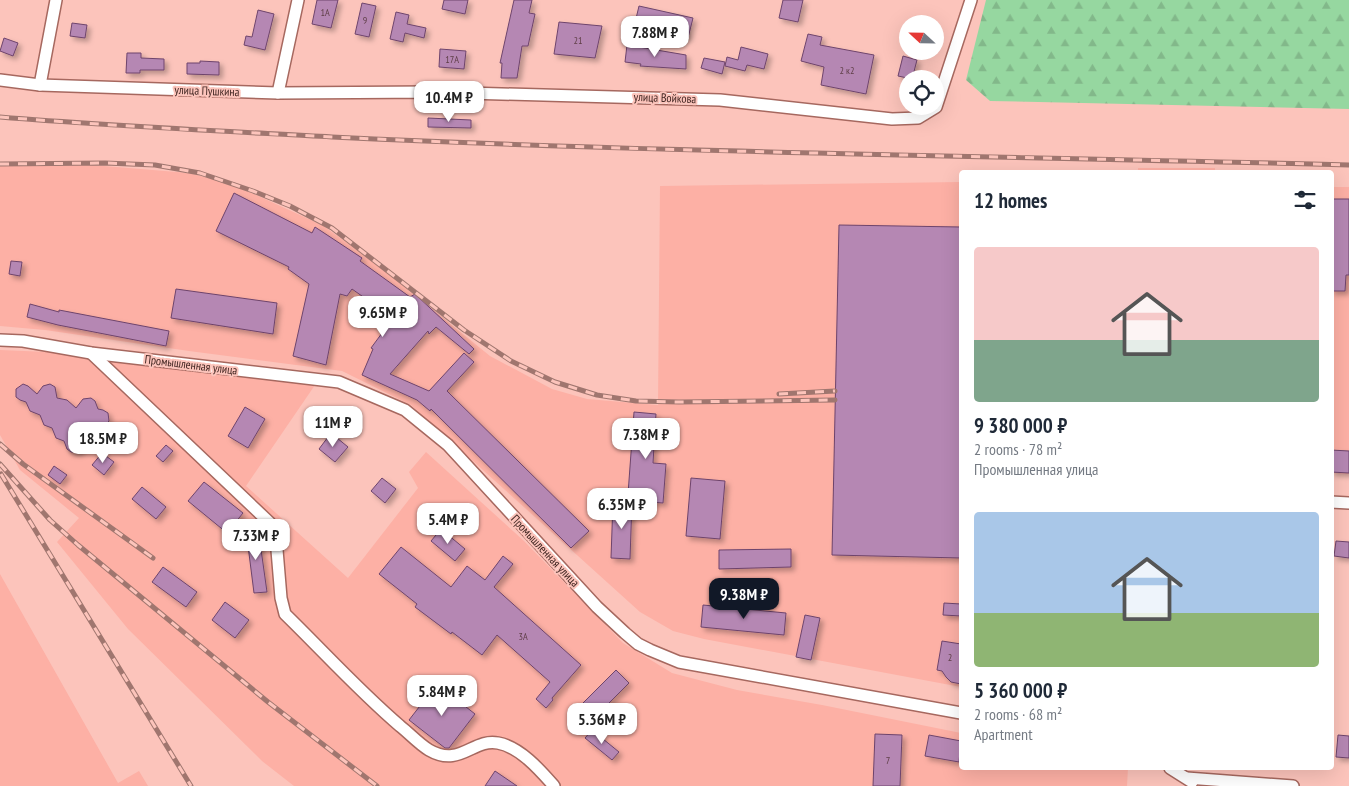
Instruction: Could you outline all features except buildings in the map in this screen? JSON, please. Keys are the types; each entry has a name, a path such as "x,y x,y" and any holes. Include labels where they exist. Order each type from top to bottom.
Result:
{"street":[{"path":"40,85 56,0"},
{"path":"278,93 298,0"},
{"name":"улица Войкова","path":"278,93 427,92 710,100 892,120 918,118 936,107 971,0"},
{"name":"улица Пушкина","path":"0,80 40,85 278,93"},
{"name":"Промышленная улица","path":"0,340 23,341 91,354 339,382 405,410 448,445 597,607 638,644 679,662 959,713"},
{"path":"91,354 270,524 276,538 281,598 285,614 379,708 428,750 441,755 457,756 483,744 497,743 521,753 554,786"},
{"path":"1334,502 1349,503"},
{"path":"1173,770 1197,786"},
{"path":"1187,778 1293,786"}],"shaded area":[{"path":"92,165 189,173 232,184 322,225 373,261 490,356 552,389 587,399 658,405 660,186 959,182 959,687 704,639 673,631 640,612 411,405 342,371 45,330 0,326 0,166"},
{"path":"1138,168 1215,168 1215,170 1138,170"},
{"path":"1334,187 1349,187 1349,474 1334,473"},
{"path":"0,350 48,352 119,359 315,385 246,486 348,578 418,488 409,472 426,452 524,541 623,643 672,673 737,690 959,733 959,770 1128,770 1127,786 294,786 262,761 128,629 57,542 79,518 20,470 0,435"},
{"path":"0,574 118,783 139,771 148,786 0,786"}],"green space":[{"path":"986,0 1349,0 1349,109 990,101 966,80"}],"railway":[{"path":"0,117 332,137 586,147 1349,165"},
{"path":"0,164 105,163 155,165 200,173 253,191 290,206 332,228 464,330 511,361 555,382 597,395 636,401 679,402 835,400"},
{"path":"779,394 835,391"},
{"path":"0,444 23,464 153,558"},
{"path":"0,464 50,520 78,545 268,702 377,786"},
{"path":"1,474 191,786"}]}
